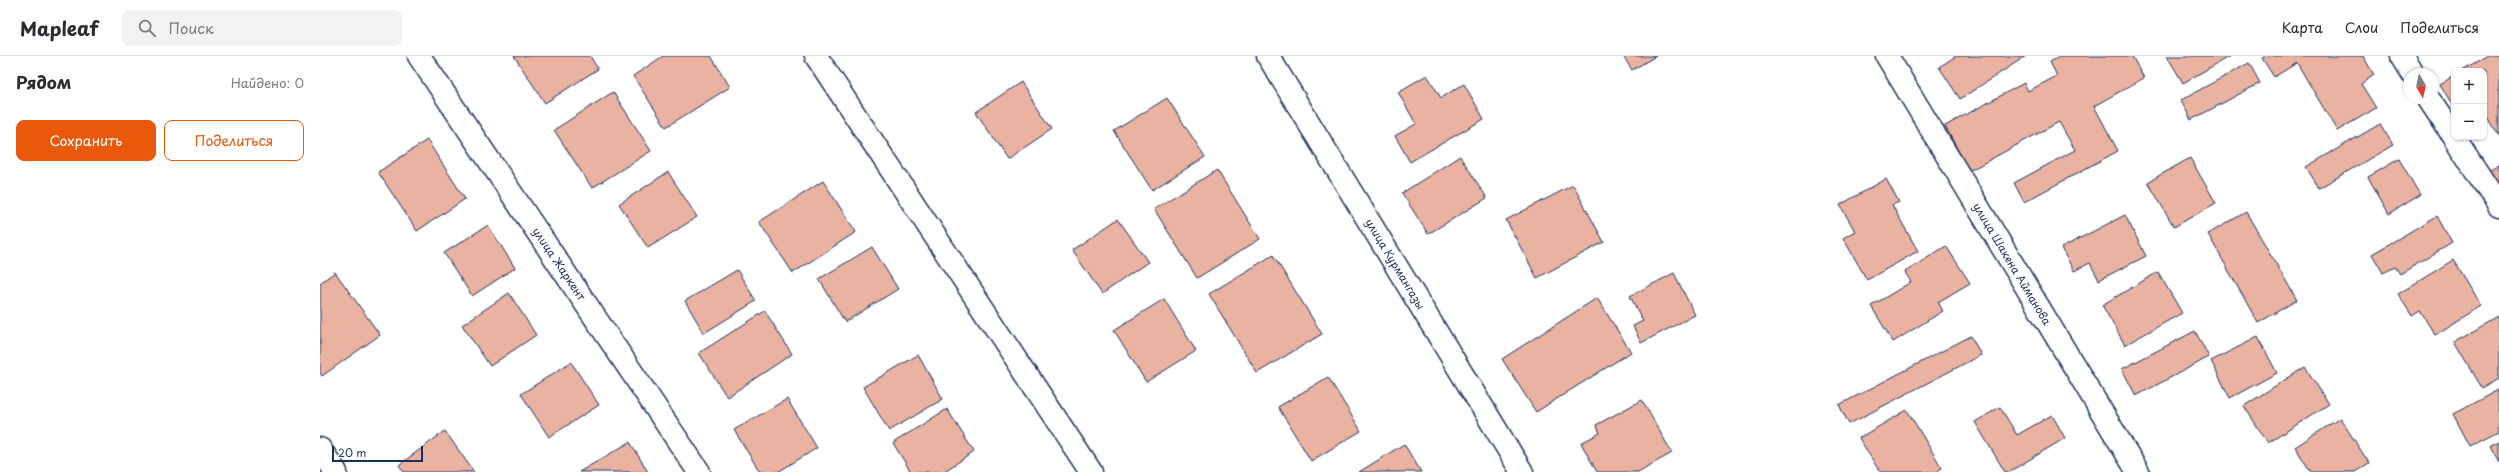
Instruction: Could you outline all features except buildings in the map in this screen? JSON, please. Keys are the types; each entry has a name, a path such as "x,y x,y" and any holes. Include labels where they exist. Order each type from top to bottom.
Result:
{"street":[{"name":"улица Жаркент","path":"419,56 699,472"},
{"path":"816,56 1090,472"},
{"name":"улица Курмангазы","path":"1268,56 1522,472"},
{"name":"улица Шакена Айманова","path":"1887,56 2138,472"},
{"path":"2402,56 2409,68"},
{"path":"2432,104 2451,132"},
{"path":"2456,140 2499,206"},
{"path":"320,449 336,472"}]}
